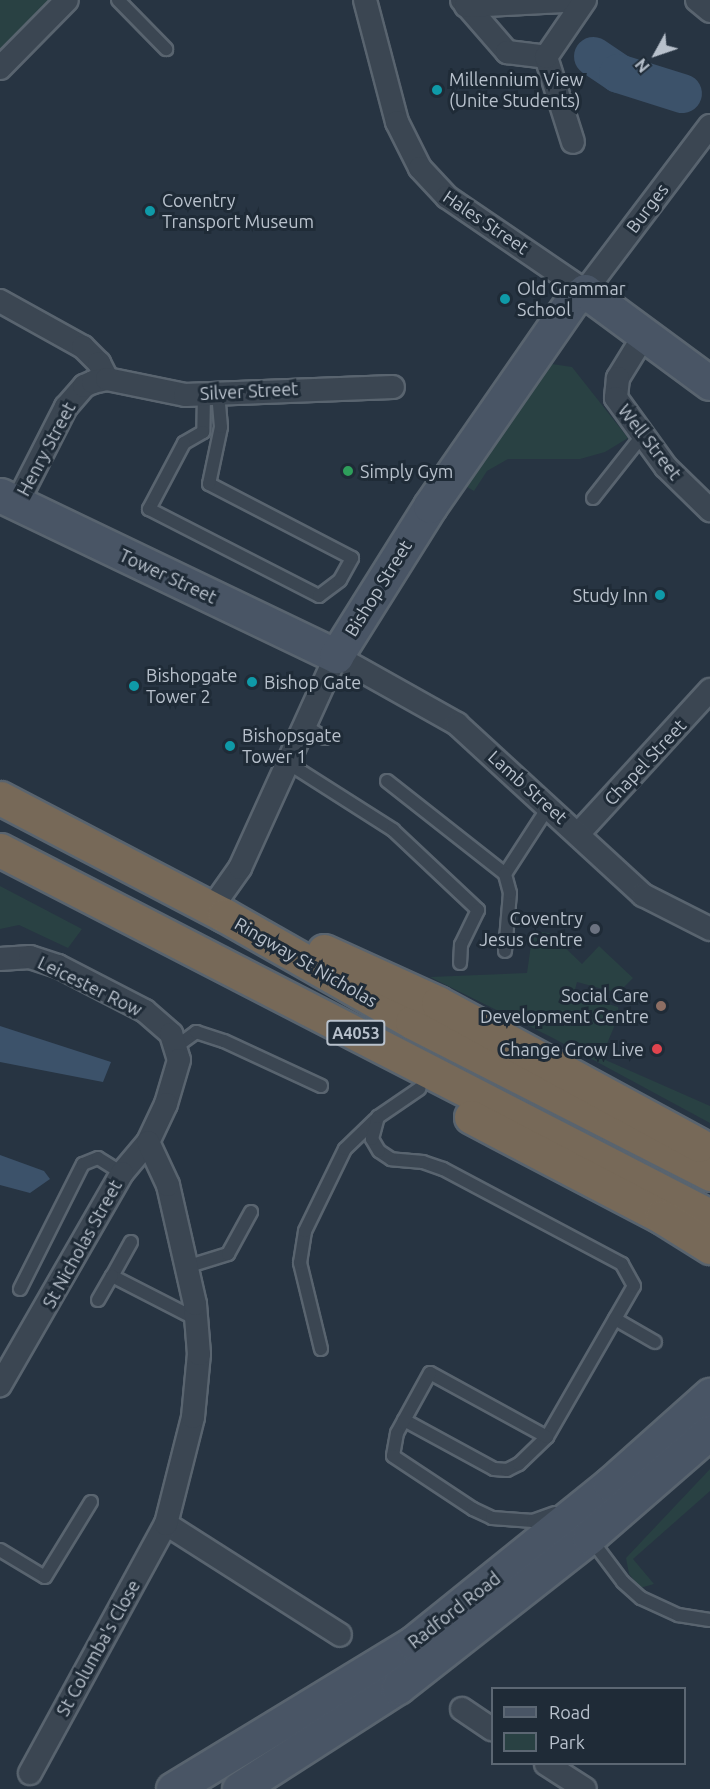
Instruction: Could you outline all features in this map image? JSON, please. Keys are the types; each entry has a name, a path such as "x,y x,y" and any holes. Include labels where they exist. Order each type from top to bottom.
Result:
{"highway":[{"name":"Ringway St Nicholas","path":"0,798 218,912 412,1022 566,1103 710,1174"},
{"name":"Ringway St Nicholas","path":"0,850 710,1216"},
{"path":"218,912 281,931 438,1003 710,1151"},
{"path":"163,933 419,1089 662,1217 710,1247"}],"main road":[{"path":"585,291 710,382"},
{"name":"Bishop Street","path":"336,656 430,506 559,315 585,291"},
{"name":"Tower Street","path":"8,499 336,656"},
{"name":"Radford Road","path":"173,1789 413,1643 588,1501 710,1395"},
{"name":"Radford Road","path":"239,1789 398,1686 589,1537 710,1432"}],"street":[{"path":"0,68 68,0"},
{"name":"Hales Street","path":"365,0 397,122 420,168 447,197 585,291"},
{"path":"697,0 710,11"},
{"path":"464,3 580,1"},
{"path":"573,142 546,57 580,1"},
{"path":"464,3 507,52 546,57"},
{"name":"Burges","path":"585,291 710,126"},
{"path":"0,301 83,347 99,363 107,380"},
{"name":"Well Street","path":"645,334 618,378 615,391 618,403 666,468 710,510"},
{"name":"Silver Street","path":"107,380 166,393 393,387"},
{"name":"Henry Street","path":"8,499 66,407 84,386 107,380"},
{"name":"Bishop Street","path":"218,912 288,763 316,733 336,656"},
{"name":"Lamb Street","path":"336,656 457,724 579,833 643,895 710,929"},
{"name":"Chapel Street","path":"579,833 710,690"},
{"name":"Leicester Row","path":"0,958 30,957 58,966 145,1011 171,1034 177,1046"},
{"name":"St Nicholas Street","path":"0,1385 122,1173 148,1142 166,1104 179,1060 177,1046"},
{"name":"St Columba's Close","path":"30,1773 166,1524 193,1417 200,1354 196,1319 168,1185 148,1142"},
{"path":"166,1524 340,1635"},
{"path":"462,1709 491,1728"},
{"path":"548,1765 585,1789"}],"lane":[{"path":"118,0 166,49"},
{"path":"211,393 221,427 209,484 352,558 340,580 319,596 149,508 184,443 203,432 211,393"},
{"path":"593,498 642,436"},
{"path":"288,763 393,830 478,910 461,945 460,963"},
{"path":"387,781 505,874 510,893 505,951"},
{"path":"505,874 549,806"},
{"path":"177,1046 196,1032 224,1041 321,1086"},
{"path":"321,1348 300,1263 305,1231 345,1149 378,1117 419,1089"},
{"path":"378,1117 372,1139 391,1159 423,1162 443,1169 622,1264 634,1286 547,1437 519,1464 507,1470 494,1469 404,1420"},
{"path":"20,1289 83,1164 98,1158 122,1173"},
{"path":"186,1267 228,1254 251,1212"},
{"path":"98,1300 131,1242"},
{"path":"112,1276 196,1319"},
{"path":"615,1319 655,1342"},
{"path":"547,1437 430,1373 393,1443 393,1456 473,1509 492,1518 533,1521 588,1501"},
{"path":"0,1550 45,1576 91,1502"},
{"path":"589,1537 623,1582 641,1598 678,1615 710,1620"}],"green space":[{"path":"0,0 56,0 0,56"},
{"path":"552,364 572,367 628,438 605,452 580,459 508,459 487,471 474,491 462,484 528,384"},
{"path":"0,886 82,929 68,948 19,925 0,929"},
{"path":"533,931 550,933 582,964 599,946 633,978 618,993 577,982 574,993 618,1007 619,1015 601,1058 710,1106 710,1123 551,1037 430,977 527,973"},
{"path":"710,1469 710,1491 633,1559 654,1584 640,1588 629,1574 626,1558"}],"water":[{"path":"0,1026 111,1062 103,1082 0,1062"},
{"path":"0,1155 44,1171 50,1179 30,1193 0,1185"}],"waterway":[{"path":"593,56 618,73 682,93"}],"place":[{"name":"Millennium View (Unite Students)","path":"437,90"},
{"name":"Coventry Transport Museum","path":"150,211"},
{"name":"Old Grammar School","path":"505,299"},
{"name":"Simply Gym","path":"348,471"},
{"name":"Study Inn","path":"660,595"},
{"name":"Bishop Gate","path":"252,682"},
{"name":"Bishopgate Tower 2","path":"134,686"},
{"name":"Bishopsgate Tower 1","path":"230,746"},
{"name":"Coventry Jesus Centre","path":"595,929"},
{"name":"Social Care Development Centre","path":"661,1006"},
{"name":"Change Grow Live","path":"657,1049"}]}
